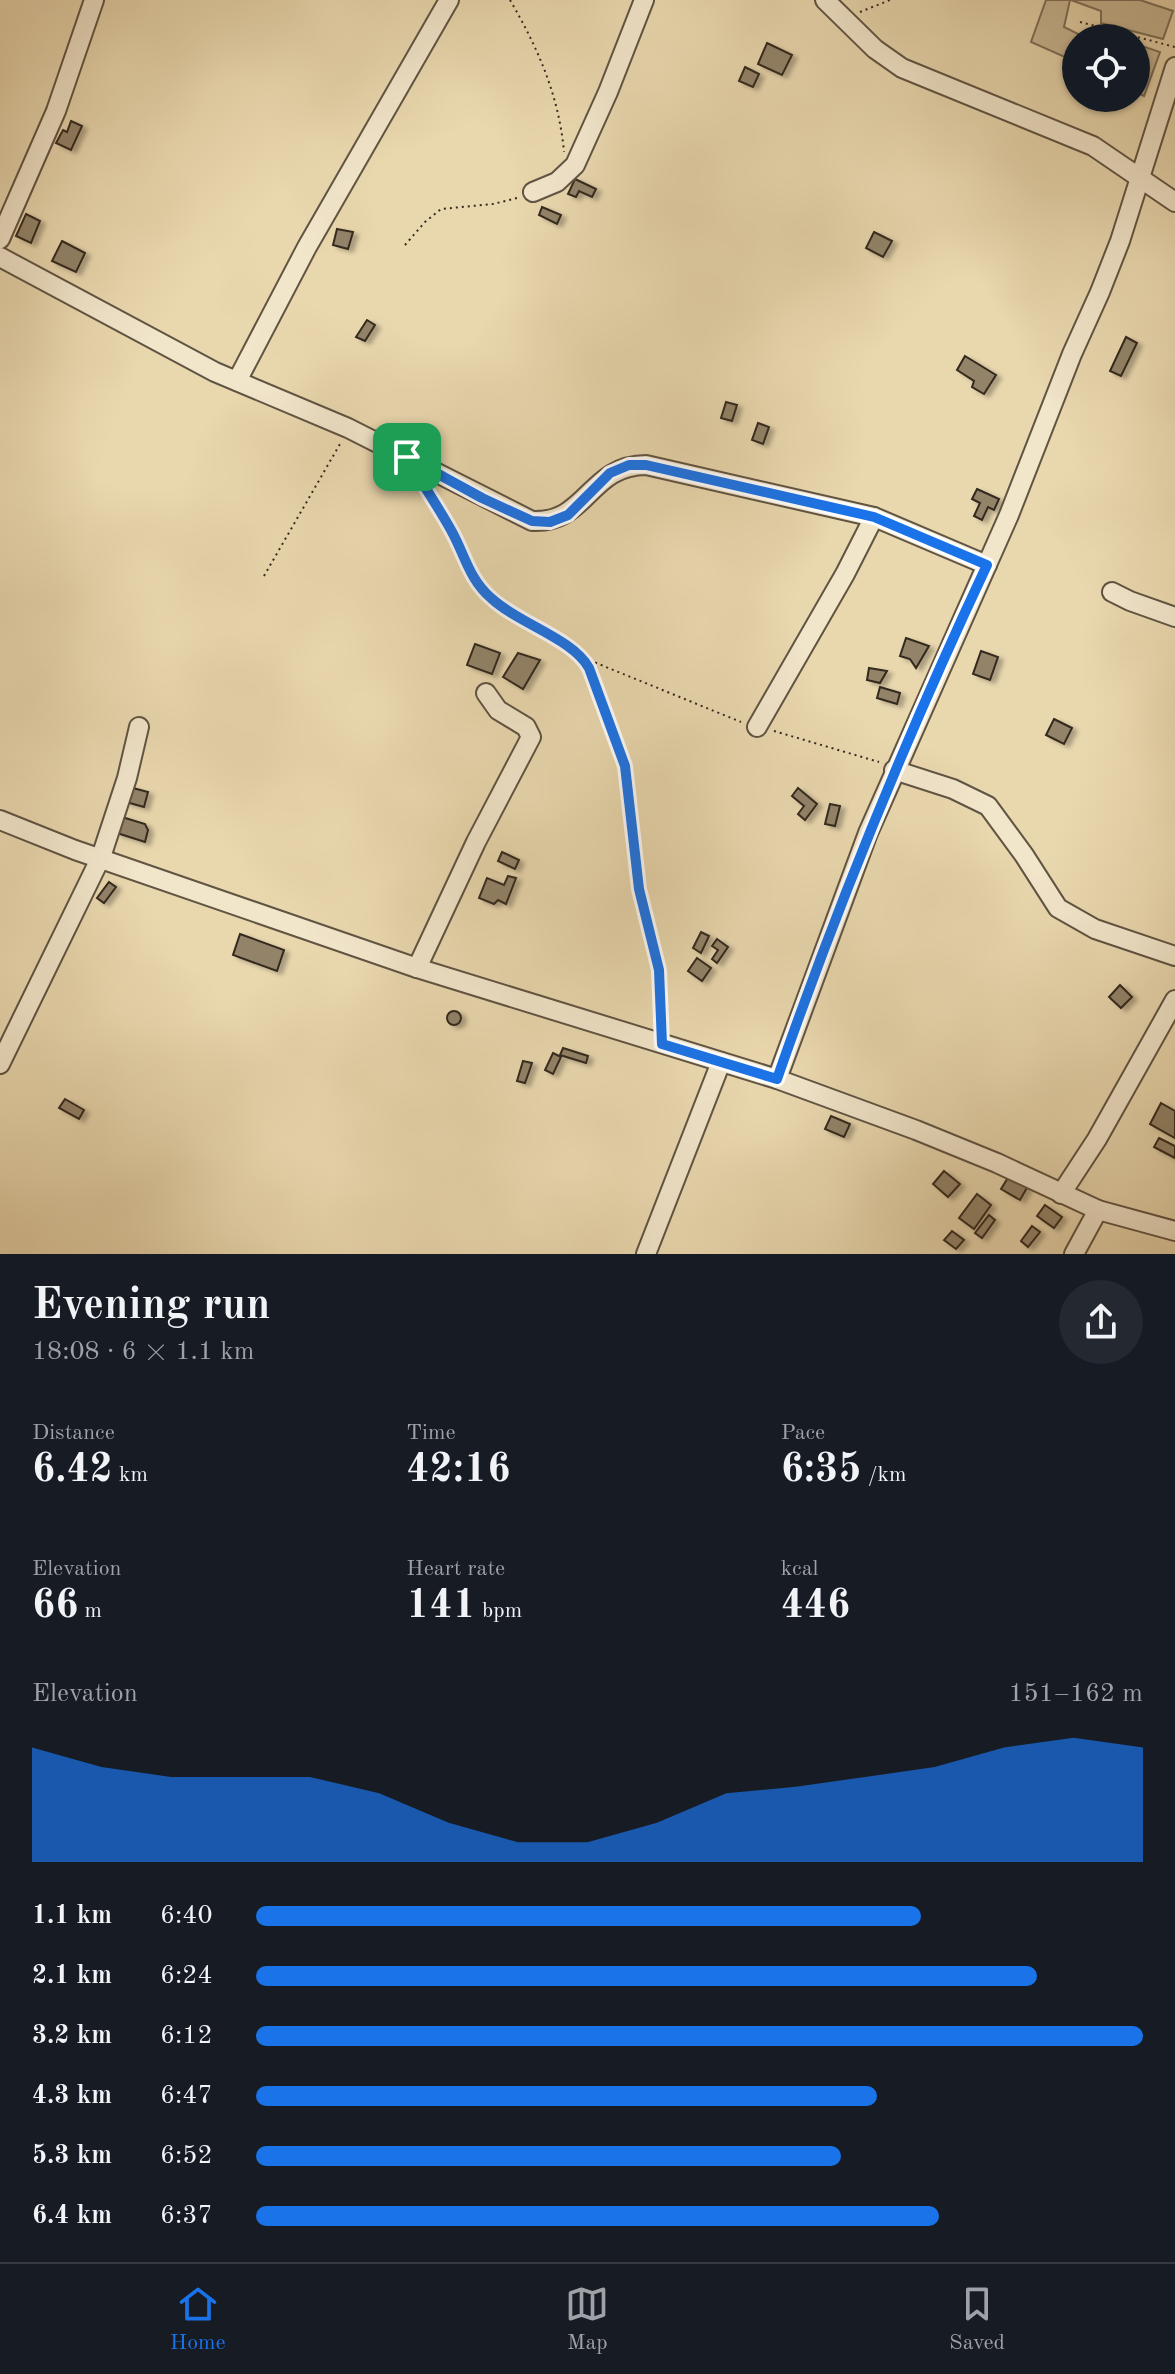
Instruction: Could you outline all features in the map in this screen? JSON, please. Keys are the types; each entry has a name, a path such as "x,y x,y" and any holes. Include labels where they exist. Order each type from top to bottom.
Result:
{"street":[{"path":"0,239 56,111 94,0"},
{"path":"237,381 315,233 449,0"},
{"path":"533,192 557,182 575,165 644,0"},
{"path":"825,0 875,49 902,68 1073,137 1115,159 1175,202"},
{"path":"777,1079 895,768 987,565 1105,279 1175,67"},
{"path":"0,257 237,381 348,428 532,521 550,522 568,515 610,473 629,465 646,465 874,517 987,565"},
{"path":"757,727 845,574 874,517"},
{"path":"1112,592 1175,617"},
{"path":"417,968 476,842 531,737 526,727 498,710 486,693"},
{"path":"0,1064 101,857 127,778 139,727"},
{"path":"895,768 953,789 988,806 1058,908 1095,929 1175,956"},
{"path":"0,820 75,850 417,968 777,1079 997,1163 1098,1210 1175,1231"},
{"path":"1061,1194 1097,1139 1175,1000"},
{"path":"646,1254 721,1062"},
{"path":"1074,1254 1098,1210"},
{"path":"1084,1232 1092,1254"}],"path":[{"path":"510,0 548,76 562,125 567,174"},
{"path":"850,25 864,9 890,0"},
{"path":"1080,22 1175,47"},
{"path":"405,245 441,209 493,204 533,192"},
{"path":"264,576 348,428"},
{"path":"421,483 456,539 475,583 510,614 567,644 583,658 757,727 895,768"},
{"path":"583,658 625,766 639,889 659,970 662,1044"}],"shaded area":[{"path":"1046,0 1070,0 1065,24 1062,24 1062,56 1031,42"},
{"path":"1071,0 1140,0 1173,11 1163,39 1150,36 1150,24 1101,23 1101,11"},
{"path":"1150,49 1160,52 1150,80"}],"building":[{"path":"767,43 792,55 782,75 758,64"},
{"path":"745,67 759,74 753,87 739,81"},
{"path":"71,121 82,126 71,150 56,143 63,130 67,132"},
{"path":"575,179 596,189 592,197 579,191 576,197 568,194"},
{"path":"542,207 561,215 557,224 539,215"},
{"path":"26,214 40,221 31,243 16,236"},
{"path":"337,229 353,232 348,249 333,245"},
{"path":"874,232 892,241 883,257 866,248"},
{"path":"62,241 85,253 76,272 52,261"},
{"path":"367,320 375,325 365,341 356,337"},
{"path":"1126,337 1137,343 1121,376 1110,371"},
{"path":"965,356 996,375 984,394 972,387 974,381 957,370"},
{"path":"726,402 737,405 732,421 721,418"},
{"path":"758,423 769,427 763,444 752,440"},
{"path":"977,489 999,499 994,510 988,507 982,520 974,516 980,503 972,499"},
{"path":"906,638 929,646 916,668 910,659 900,656"},
{"path":"475,644 500,653 492,674 467,665"},
{"path":"981,651 998,657 990,680 973,674"},
{"path":"518,653 540,660 523,689 503,677"},
{"path":"869,668 887,671 880,683 867,680"},
{"path":"880,687 900,693 897,704 877,698"},
{"path":"1054,719 1072,728 1064,744 1046,735"},
{"path":"129,787 148,792 144,807 126,802"},
{"path":"798,788 817,804 805,820 798,814 804,806 792,796"},
{"path":"830,804 840,806 835,826 825,824"},
{"path":"122,817 145,824 148,830 145,842 117,833"},
{"path":"502,852 519,860 515,869 498,861"},
{"path":"508,876 516,878 506,904 498,900 494,904 479,898 487,878 504,885"},
{"path":"109,882 116,887 104,903 97,898"},
{"path":"701,932 709,936 701,953 693,948"},
{"path":"240,934 284,950 277,971 233,955"},
{"path":"717,939 728,947 717,963 712,959 718,950 712,946"},
{"path":"697,958 711,968 702,981 688,971"},
{"path":"1120,985 1132,997 1121,1008 1109,997"},
{"path":"454,1011 461,1018 454,1025 447,1018"},
{"path":"563,1048 588,1056 586,1063 560,1055"},
{"path":"553,1053 561,1057 553,1074 545,1070"},
{"path":"523,1061 532,1063 525,1083 517,1081"},
{"path":"65,1099 84,1110 79,1119 59,1108"},
{"path":"1161,1103 1175,1111 1175,1138 1150,1124"},
{"path":"831,1116 850,1124 844,1137 825,1129"},
{"path":"1159,1138 1175,1146 1175,1158 1154,1147"},
{"path":"944,1171 960,1184 948,1197 933,1184"},
{"path":"1009,1176 1028,1186 1020,1200 1001,1189"},
{"path":"977,1194 991,1205 974,1229 959,1218"},
{"path":"1045,1205 1062,1217 1054,1228 1037,1216"},
{"path":"989,1215 995,1220 982,1238 975,1233"},
{"path":"1032,1226 1040,1232 1028,1247 1021,1241"},
{"path":"952,1231 964,1240 956,1249 944,1240"}],"route":[{"path":"407,457 532,521 550,522 568,515 610,473 629,465 646,465 874,517 987,565 868,833 777,1079 662,1044 659,970 639,889 625,766 589,668 567,644 510,614 475,583 462,550 407,457"}]}
